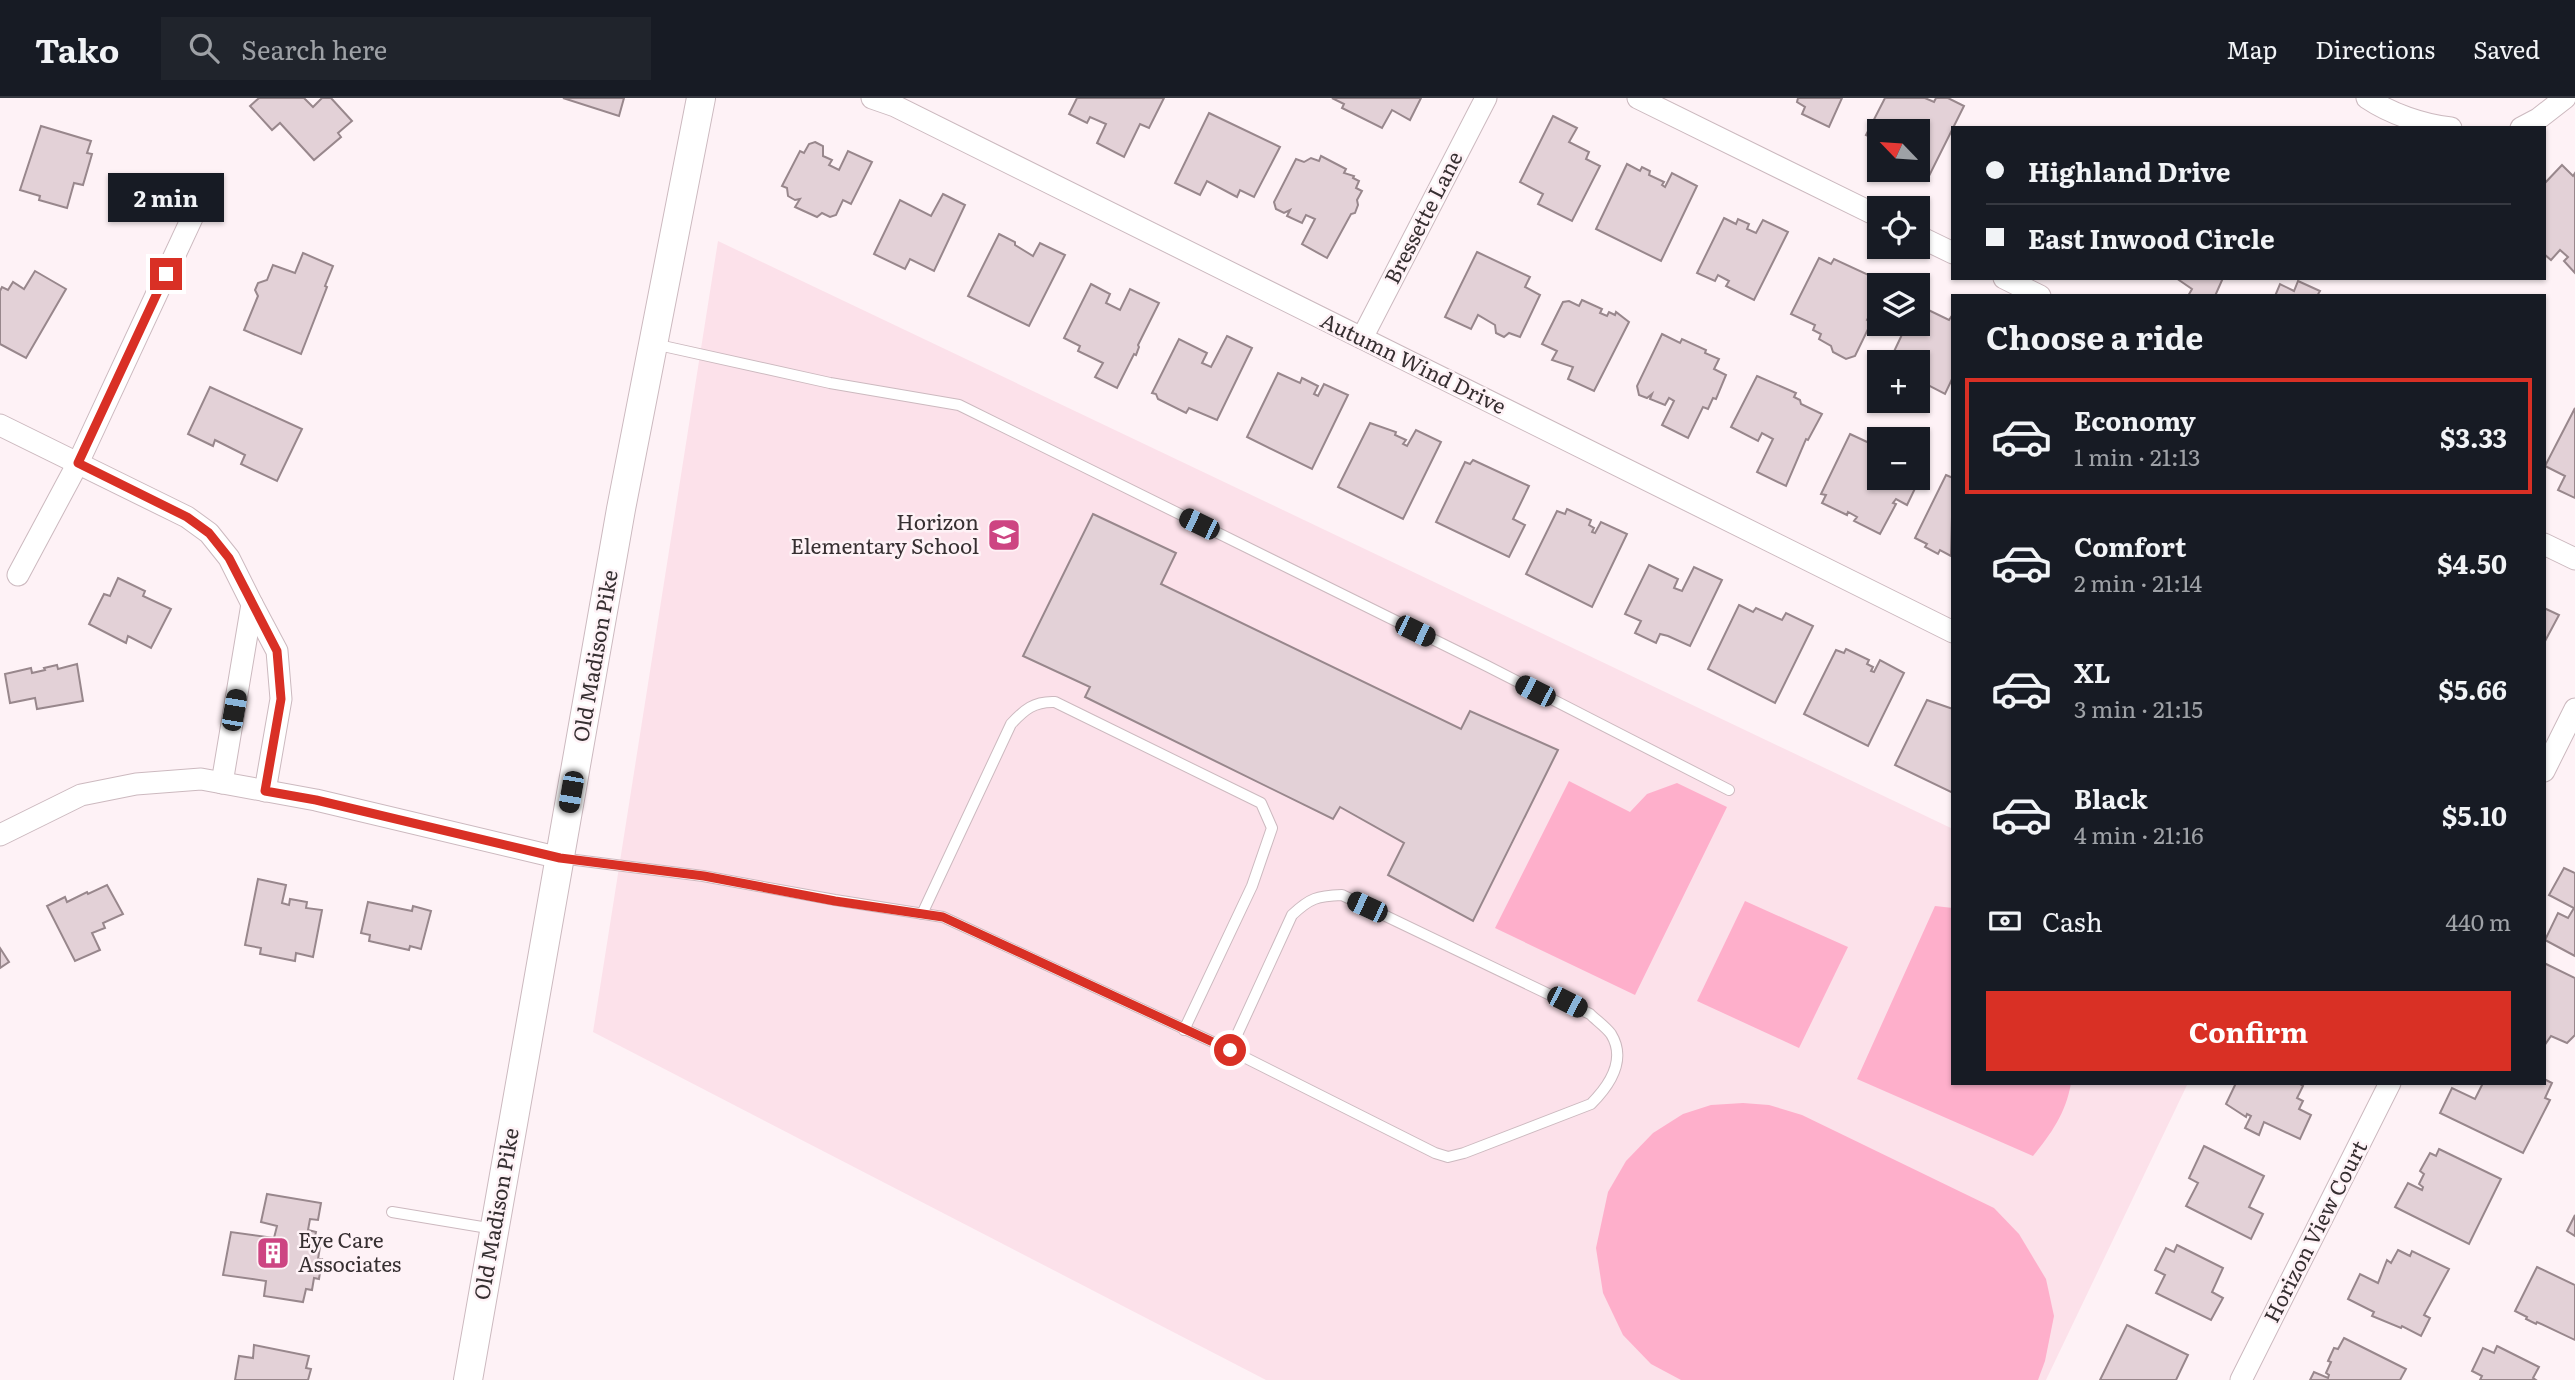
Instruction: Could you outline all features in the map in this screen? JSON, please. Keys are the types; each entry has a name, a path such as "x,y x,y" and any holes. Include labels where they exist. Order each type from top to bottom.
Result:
{"main road":[{"name":"Old Madison Pike","path":"468,1380 621,509 701,98"}],"street":[{"name":"Autumn Wind Drive","path":"872,98 895,106 1951,631"},
{"name":"Bressette Lane","path":"1362,338 1486,98"},
{"path":"1638,98 1867,211"},
{"path":"2367,98 2382,108 2436,126"},
{"path":"2525,126 2565,98"},
{"path":"18,575 78,463 199,203"},
{"path":"1930,242 1951,252"},
{"path":"2008,280 2036,294"},
{"path":"0,425 187,517 209,533 229,558 277,651 281,699 265,791"},
{"path":"2546,545 2575,559"},
{"path":"222,783 252,604"},
{"path":"2546,767 2575,709"},
{"path":"0,835 81,795 136,784 201,779 316,800 560,858"},
{"name":"Horizon View Court","path":"2241,1380 2389,1085"}],"lane":[{"path":"654,344 830,383 959,405 1487,666 1729,790"},
{"path":"922,914 1011,724 1023,711 1040,701 1055,702 1261,803 1272,828 1252,886 1184,1030"},
{"path":"560,858 704,876 835,901 943,917 1230,1050 1435,1153 1448,1157 1591,1104 1603,1092 1615,1072 1618,1053 1611,1034 1590,1014 1342,895 1325,895 1308,900 1292,915 1230,1050"},
{"path":"392,1212 494,1229"}],"shaded area":[{"name":"Horizon Elementary School","path":"718,241 1951,828 1951,1085 2187,1085 2046,1380 1266,1380 593,1032"},
{"path":"1569,781 1630,812 1647,794 1677,783 1727,807 1635,995 1495,928"},
{"path":"1745,901 1848,947 1799,1048 1697,1001"},
{"path":"1935,906 1951,908 1951,1085 2070,1085 2057,1122 2033,1156 1857,1079"},
{"path":"1711,1105 1769,1105 1802,1115 1994,1208 2019,1234 2046,1279 2054,1316 2045,1361 2038,1380 1681,1380 1651,1364 1623,1335 1603,1293 1596,1248 1608,1192 1626,1161 1653,1133 1683,1114"}],"building":[{"path":"259,98 304,98 313,107 322,98 331,98 352,121 338,133 341,137 314,160 280,123 272,130 250,106"},
{"path":"563,98 624,98 619,116"},
{"path":"1077,98 1164,98 1149,128 1140,124 1124,157 1097,143 1106,124 1090,117 1087,123 1069,114"},
{"path":"1332,98 1421,98 1410,120 1392,110 1382,128 1342,108 1344,104"},
{"path":"1798,98 1842,98 1829,127 1802,114 1805,107 1797,102"},
{"path":"1885,98 1925,98 1934,102 1936,98 1948,98 1964,106 1954,126 1951,126 1951,132 1930,174 1930,119 1874,119"},
{"path":"1209,113 1280,147 1254,197 1240,190 1237,197 1207,181 1200,195 1175,183"},
{"path":"1553,116 1577,128 1569,142 1589,152 1586,159 1600,166 1572,221 1538,204 1543,194 1520,182"},
{"path":"41,126 91,141 87,153 92,154 83,185 74,183 67,208 39,200 40,196 20,190"},
{"path":"815,142 823,146 823,156 832,160 829,165 839,170 848,151 872,162 851,204 843,200 836,215 830,217 822,213 817,217 795,207 800,199 795,200 788,196 787,188 782,186 800,151 804,153 809,144"},
{"path":"1321,156 1346,169 1344,173 1359,181 1356,188 1362,191 1355,213 1351,214 1327,258 1302,244 1315,219 1306,215 1302,223 1287,216 1290,210 1284,213 1276,209 1274,202 1296,159 1304,162 1311,158 1319,161"},
{"path":"1627,164 1640,171 1642,167 1650,171 1649,175 1664,182 1662,185 1665,187 1672,173 1697,186 1661,261 1596,229"},
{"path":"2562,165 2573,176 2575,173 2575,273 2564,261 2568,257 2560,250 2551,260 2546,256 2546,182"},
{"path":"943,194 965,205 934,271 910,259 905,269 874,254 900,200 931,216"},
{"path":"1724,218 1736,224 1738,219 1749,224 1747,229 1756,233 1763,220 1788,232 1754,300 1726,286 1729,281 1718,275 1715,281 1697,273"},
{"path":"999,234 1033,256 1040,243 1065,255 1029,326 968,296"},
{"path":"1477,252 1530,277 1525,287 1540,295 1520,337 1509,333 1504,337 1496,333 1495,325 1478,315 1471,329 1445,317"},
{"path":"303,253 333,266 301,354 244,330 258,296 255,290 258,283 267,280 273,265 295,273"},
{"path":"1819,258 1831,264 1834,259 1867,274 1867,331 1855,356 1846,359 1833,352 1831,346 1819,339 1821,334 1813,330 1815,325 1791,314"},
{"path":"35,271 66,289 26,358 0,344 0,291 2,287 8,290 13,282 24,289"},
{"path":"2179,280 2222,280 2216,294 2189,294 2192,289"},
{"path":"2298,281 2320,291 2318,294 2276,294 2280,284 2294,291"},
{"path":"1091,284 1110,294 1106,303 1120,310 1130,289 1159,303 1138,345 1136,355 1134,354 1117,388 1095,377 1103,363 1078,351 1080,346 1064,338"},
{"path":"1582,300 1602,309 1600,313 1607,316 1609,312 1615,315 1616,312 1629,322 1594,391 1568,379 1573,367 1552,360 1557,351 1542,344 1563,302 1569,301 1579,306"},
{"path":"1930,311 1949,320 1951,317 1951,381 1945,394 1930,386 1930,350 1895,350 1901,336 1930,336"},
{"path":"1662,334 1680,343 1682,339 1706,350 1705,353 1719,359 1714,369 1726,375 1716,399 1713,398 1708,409 1703,407 1688,438 1662,425 1674,401 1669,398 1665,405 1650,399 1652,394 1647,398 1639,395 1637,386"},
{"path":"1227,336 1252,348 1217,420 1189,408 1186,413 1158,399 1156,394 1152,393 1179,339 1207,353 1202,363 1211,367"},
{"path":"1278,373 1300,383 1302,378 1318,386 1314,394 1318,396 1324,384 1348,395 1312,469 1247,437"},
{"path":"1757,376 1796,393 1794,397 1800,400 1801,404 1822,414 1808,440 1806,439 1786,486 1757,472 1773,439 1762,433 1758,441 1731,427"},
{"path":"210,387 302,429 277,481 241,464 245,455 215,440 213,446 188,434"},
{"path":"2575,408 2575,498 2558,490 2565,476 2546,464"},
{"path":"1370,423 1396,432 1395,435 1406,440 1403,444 1407,446 1416,430 1441,442 1403,519 1338,487"},
{"path":"1850,434 1867,442 1867,490 1914,490 1907,505 1896,499 1880,534 1854,521 1857,517 1848,512 1847,515 1822,503 1826,495 1821,494"},
{"path":"1473,460 1529,486 1513,519 1525,525 1509,557 1436,522 1465,462 1470,464"},
{"path":"1946,475 1951,477 1951,556 1940,550 1938,554 1915,538"},
{"path":"1567,509 1591,520 1589,525 1594,528 1592,532 1595,533 1601,522 1627,534 1592,607 1526,574 1557,511 1565,514"},
{"path":"1093,514 1176,553 1161,584 1461,729 1470,711 1558,750 1473,921 1388,875 1404,843 1340,807 1333,819 1085,697 1090,687 1023,656"},
{"path":"1649,565 1678,579 1674,588 1682,591 1694,567 1722,580 1690,646 1660,634 1656,643 1635,633 1641,621 1625,614"},
{"path":"118,578 145,591 143,596 171,609 151,648 128,636 126,643 89,624 104,594 110,596"},
{"path":"1739,605 1753,612 1756,608 1782,620 1786,613 1813,626 1775,703 1708,669"},
{"path":"2546,609 2559,615 2546,639"},
{"path":"1846,649 1869,660 1867,664 1873,667 1871,671 1874,672 1880,660 1904,673 1868,746 1804,714 1836,650 1844,653"},
{"path":"77,664 83,701 37,709 35,698 10,703 5,674 31,668 32,673 57,665 58,669"},
{"path":"1927,700 1951,708 1951,792 1895,765"},
{"path":"2564,868 2575,873 2575,956 2546,941 2558,913 2568,918 2574,908 2549,895"},
{"path":"258,879 286,885 282,903 289,905 290,899 307,902 306,908 322,910 313,957 296,953 295,961 260,954 261,948 245,945"},
{"path":"107,885 123,914 103,923 105,928 92,933 100,950 75,961 47,906 65,897 67,902"},
{"path":"368,902 412,911 413,906 431,911 421,949 410,946 409,950 369,941 370,935 361,933"},
{"path":"0,948 9,962 0,968"},
{"path":"2546,964 2575,978 2575,1035 2567,1043 2551,1036 2546,1043"},
{"path":"2546,1080 2552,1083 2545,1098 2550,1100 2523,1153 2440,1113 2452,1088 2475,1099 2482,1085 2546,1085"},
{"path":"2235,1085 2301,1085 2297,1098 2303,1101 2299,1109 2311,1115 2300,1139 2264,1122 2259,1135 2245,1128 2251,1116 2247,1114 2246,1117 2226,1104"},
{"path":"2204,1146 2264,1176 2249,1207 2263,1214 2251,1239 2186,1206 2198,1183 2189,1178"},
{"path":"2439,1149 2501,1179 2469,1244 2395,1207 2408,1183 2422,1190 2423,1187 2419,1184 2424,1174 2420,1171 2430,1153 2436,1156"},
{"name":"Eye Care Associates","path":"267,1194 321,1203 318,1220 310,1219 308,1230 316,1232 313,1245 320,1247 318,1259 322,1259 319,1279 314,1278 312,1290 306,1289 303,1302 264,1296 266,1281 223,1275 231,1232 274,1238 277,1226 261,1222"},
{"path":"2575,1215 2575,1236 2567,1231"},
{"path":"2177,1245 2223,1268 2212,1292 2223,1298 2211,1320 2156,1293 2165,1275 2155,1270 2166,1248 2174,1252"},
{"path":"2398,1250 2410,1256 2412,1251 2449,1269 2424,1315 2430,1318 2421,1336 2372,1316 2374,1312 2348,1299 2360,1274 2378,1283 2387,1260 2391,1263"},
{"path":"2537,1267 2575,1285 2575,1340 2537,1322 2536,1324 2515,1311"},
{"path":"2127,1325 2188,1355 2176,1380 2100,1380"},
{"path":"2344,1338 2406,1369 2400,1380 2310,1380 2314,1372 2328,1378 2326,1373 2331,1362 2328,1361 2334,1348 2338,1349"},
{"path":"254,1345 309,1356 306,1368 311,1369 308,1380 235,1380 239,1356 253,1358"},
{"path":"2497,1346 2539,1367 2533,1378 2536,1380 2480,1380 2482,1376 2472,1371 2483,1348 2494,1353"}],"place":[{"name":"Horizon Elementary School","path":"1004,535"},
{"name":"Eye Care Associates","path":"273,1253"}],"route":[{"path":"166,274 78,463 187,517 209,533 229,558 277,651 281,699 265,791 316,800 560,858 704,876 835,901 943,917 1230,1050"}]}
